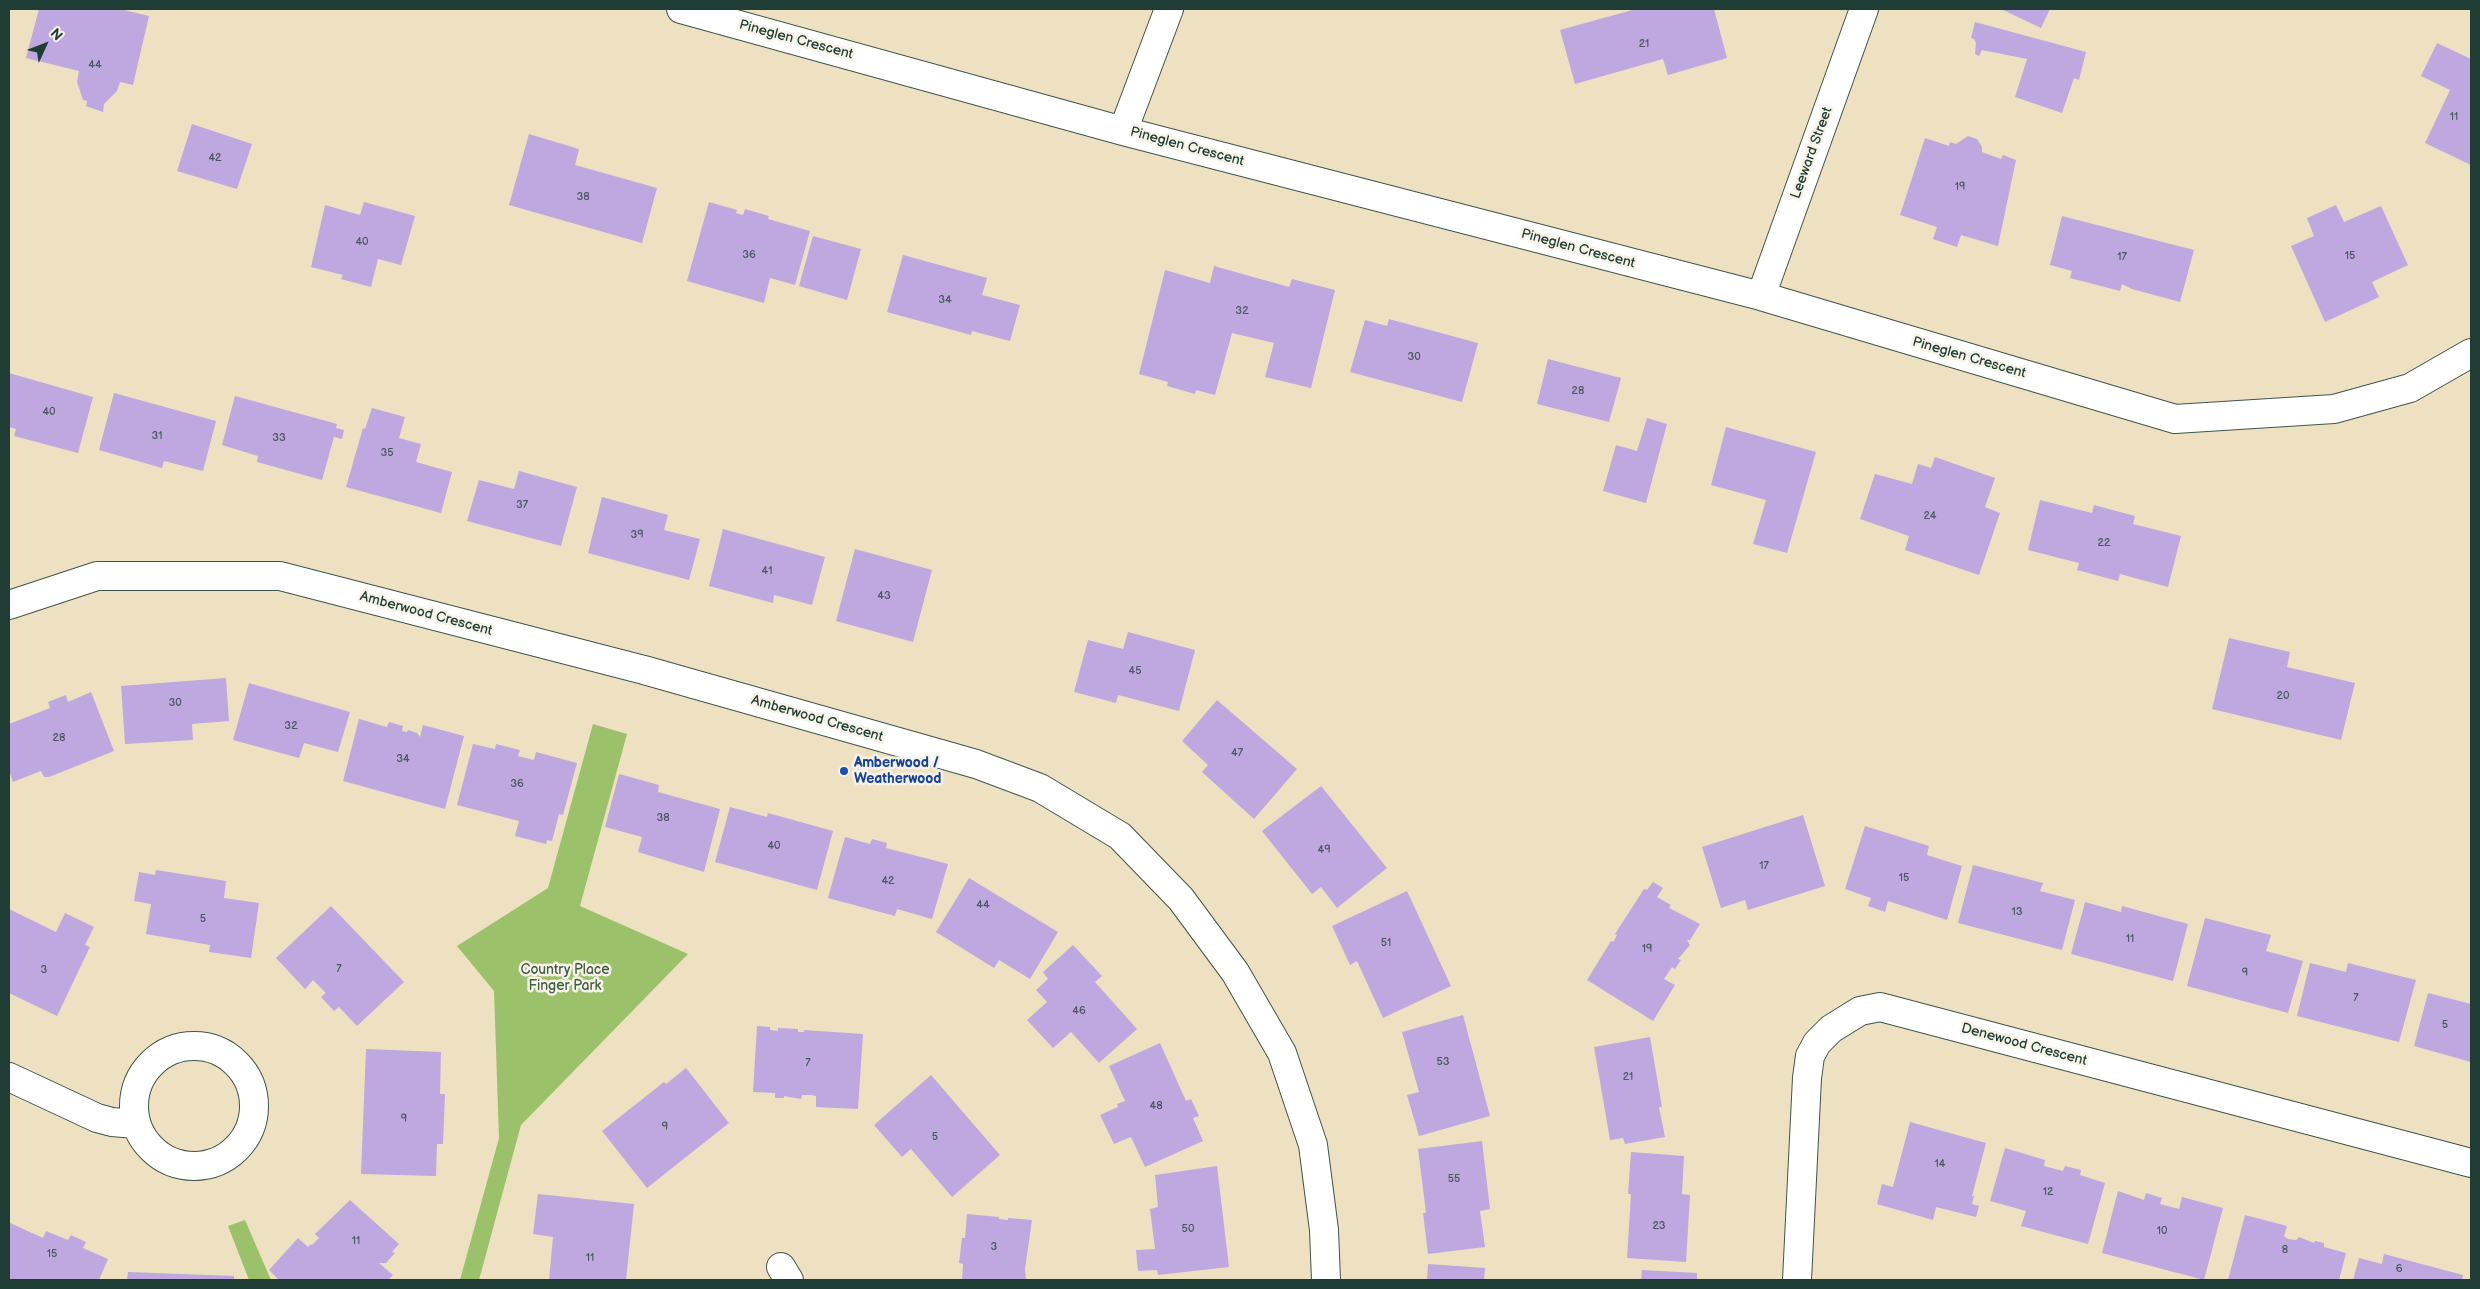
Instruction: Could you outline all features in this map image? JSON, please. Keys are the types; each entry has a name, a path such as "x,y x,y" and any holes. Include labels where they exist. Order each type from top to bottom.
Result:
{"street":[{"name":"Pineglen Crescent","path":"681,9 1123,131 1761,296 2175,419 2334,409 2410,388 2471,353"},
{"path":"1123,131 1169,9"},
{"name":"Leeward Street","path":"1761,296 1864,9"},
{"name":"Amberwood Crescent","path":"9,605 97,576 280,576 654,673 976,764 1040,788 1120,836 1180,899 1235,972 1254,1004 1282,1053 1313,1145 1324,1230 1326,1280"},
{"name":"Denewood Crescent","path":"1796,1280 1807,1078 1810,1056 1817,1043 1831,1029 1860,1011 1880,1007 2471,1163"},
{"path":"182,1046 202,1046 222,1052 237,1064 249,1081 254,1100 252,1121 244,1139 231,1154 213,1163 194,1166 175,1163 159,1154 145,1141 136,1124 134,1104 138,1084 148,1066 163,1054 182,1046"},
{"path":"9,1077 97,1118 112,1122 136,1124"}],"green space":[{"name":"Country Place Finger Park","path":"593,724 627,734 580,906 688,954 521,1125 479,1280 460,1280 499,1138 494,991 457,946 548,888"},
{"path":"245,1220 271,1280 249,1280 228,1226"}],"building":[{"path":"39,9 120,9 149,16 133,85 120,82 117,91 104,104 103,112 86,106 87,101 83,100 77,82 79,71 26,58"},
{"path":"1636,9 1714,9 1727,58 1668,75 1663,59 1575,84 1560,30"},
{"path":"2001,9 2050,9 2041,28"},
{"path":"1975,22 2086,52 2079,80 2074,78 2062,113 2015,97 2027,59 1982,50 1979,56 1975,54 1976,43 1971,38"},
{"path":"2437,43 2471,59 2471,165 2425,143 2450,90 2421,76"},
{"path":"192,124 252,144 237,189 177,171"},
{"path":"529,134 579,149 575,165 657,188 642,243 509,205"},
{"path":"1968,136 1977,139 1982,147 1982,152 2001,159 2003,155 2016,160 1998,246 1961,235 1957,247 1933,239 1937,227 1900,215 1925,138 1949,146 1950,142 1956,144"},
{"path":"364,202 415,216 401,265 378,259 371,287 341,279 343,275 311,267 325,205 360,215"},
{"path":"709,202 737,210 736,213 743,215 745,209 769,216 768,219 810,231 795,285 770,278 764,303 687,281"},
{"path":"2336,205 2344,222 2381,206 2408,265 2372,282 2379,297 2325,322 2291,246 2314,236 2307,218"},
{"path":"2062,216 2194,250 2180,302 2132,289 2122,284 2120,291 2070,278 2072,271 2050,265"},
{"path":"813,236 861,249 847,300 799,286"},
{"path":"903,255 987,278 982,295 1020,305 1010,341 972,331 971,335 887,312"},
{"path":"1214,266 1289,287 1292,279 1335,290 1311,388 1265,377 1274,343 1232,333 1215,395 1196,390 1195,394 1167,386 1168,382 1139,374 1165,270 1210,283"},
{"path":"1389,319 1478,343 1462,402 1350,372 1365,320 1387,326"},
{"path":"1548,359 1621,378 1609,422 1537,404"},
{"path":"9,373 93,397 78,453 14,436 16,429 9,427"},
{"path":"114,393 216,421 203,471 164,461 162,468 99,450"},
{"path":"235,396 337,424 336,428 344,430 342,439 334,437 322,480 257,462 258,456 222,445"},
{"path":"372,408 405,417 399,438 421,444 416,462 452,472 441,513 346,487 363,428 365,429"},
{"path":"1647,418 1667,424 1646,503 1603,491 1616,445 1637,451"},
{"path":"1726,427 1816,452 1787,553 1753,544 1766,500 1711,485"},
{"path":"1935,457 1995,478 1985,507 2000,513 1979,575 1905,550 1909,536 1860,519 1875,474 1912,484 1918,464 1931,468"},
{"path":"519,471 577,487 561,546 467,521 479,480 514,489"},
{"path":"602,497 668,515 664,530 700,539 689,580 588,553"},
{"path":"2040,500 2092,513 2094,505 2135,516 2133,524 2181,536 2168,587 2120,574 2118,581 2077,570 2079,563 2028,550"},
{"path":"723,529 825,557 812,605 774,595 773,603 709,586"},
{"path":"855,549 932,570 913,642 836,621"},
{"path":"1128,632 1195,650 1179,711 1118,695 1116,703 1074,692 1088,640 1123,649"},
{"path":"2229,638 2290,652 2287,667 2355,683 2341,740 2212,709"},
{"path":"226,678 229,721 192,724 193,740 125,744 121,686"},
{"path":"249,683 350,712 338,752 304,743 299,758 233,740"},
{"path":"91,692 114,751 49,777 44,777 41,771 13,782 9,771 9,724 50,708 48,702 66,695 68,702"},
{"path":"1217,700 1297,769 1254,819 1202,772 1208,765 1182,741"},
{"path":"359,719 387,727 389,722 403,726 402,731 407,732 408,730 417,733 420,737 423,725 464,736 445,809 343,781"},
{"path":"473,744 495,749 496,744 520,750 518,756 534,760 536,752 577,763 563,815 559,814 552,841 547,840 546,844 515,836 519,821 457,805"},
{"path":"619,774 659,785 658,792 720,809 704,872 638,852 642,837 605,827"},
{"path":"1321,786 1387,868 1337,908 1321,887 1312,894 1262,831"},
{"path":"730,807 767,817 768,813 833,831 817,890 715,862"},
{"path":"1803,815 1825,886 1748,910 1745,900 1721,908 1702,847"},
{"path":"1865,826 1929,846 1927,855 1962,866 1947,920 1888,901 1885,912 1868,906 1871,898 1845,889"},
{"path":"845,837 870,844 872,839 887,843 886,848 948,864 932,919 897,909 895,916 828,898"},
{"path":"1973,865 2043,883 2040,891 2075,900 2062,950 1958,923"},
{"path":"156,870 226,881 224,898 259,903 251,958 209,952 210,945 146,934 151,904 134,901 139,872 155,875"},
{"path":"969,878 1058,932 1030,979 999,960 994,968 936,932"},
{"path":"1653,882 1663,888 1657,897 1671,905 1669,908 1700,924 1690,940 1687,940 1690,945 1678,959 1681,960 1675,969 1672,967 1664,979 1675,985 1653,1021 1587,980 1611,941 1613,942 1617,935 1615,934 1644,889 1647,890"},
{"path":"1407,891 1451,986 1383,1018 1357,961 1350,965 1332,926"},
{"path":"2085,902 2121,912 2122,906 2188,924 2173,981 2071,954"},
{"path":"331,906 404,982 357,1026 339,1007 334,1011 321,997 326,993 313,980 305,989 276,958"},
{"path":"9,909 56,932 65,913 94,927 85,945 90,947 57,1016 9,993"},
{"path":"2205,918 2271,935 2266,951 2303,961 2288,1013 2187,986"},
{"path":"1073,945 1102,976 1095,982 1137,1029 1099,1063 1071,1032 1053,1048 1027,1020 1047,1002 1036,990 1048,979 1043,972"},
{"path":"2310,963 2346,972 2348,963 2416,980 2399,1042 2297,1016"},
{"path":"2428,993 2471,1004 2471,1062 2414,1046"},
{"path":"1463,1015 1490,1116 1419,1136 1407,1095 1419,1092 1402,1032"},
{"path":"757,1026 770,1027 770,1030 778,1031 778,1028 798,1029 798,1032 804,1032 804,1030 863,1034 858,1109 816,1107 816,1096 811,1095 802,1095 801,1099 784,1096 784,1098 775,1098 775,1093 753,1092"},
{"path":"1650,1037 1665,1137 1625,1144 1623,1138 1610,1140 1594,1047"},
{"path":"1160,1043 1186,1101 1191,1099 1199,1116 1193,1118 1203,1141 1145,1167 1131,1137 1114,1144 1100,1115 1118,1107 1117,1104 1125,1101 1109,1066"},
{"path":"366,1049 441,1052 440,1094 445,1094 443,1144 437,1144 436,1176 361,1174"},
{"path":"686,1068 729,1123 647,1188 602,1131 664,1082 666,1084"},
{"path":"931,1075 1000,1155 952,1197 911,1149 902,1157 874,1125"},
{"path":"1910,1122 1986,1143 1972,1196 1974,1196 1972,1204 1979,1206 1976,1217 1936,1207 1933,1220 1877,1204 1882,1184 1893,1187"},
{"path":"1482,1141 1490,1209 1480,1211 1485,1247 1428,1254 1423,1213 1426,1213 1418,1149"},
{"path":"2005,1148 2045,1160 2044,1166 2063,1171 2065,1166 2081,1170 2080,1175 2105,1183 2088,1244 2021,1226 2026,1211 1990,1201"},
{"path":"1631,1152 1684,1156 1682,1194 1690,1195 1686,1262 1627,1258 1631,1194 1628,1194"},
{"path":"1217,1166 1229,1267 1158,1275 1157,1270 1138,1271 1136,1250 1155,1249 1150,1209 1158,1207 1155,1175"},
{"path":"2118,1191 2144,1200 2146,1193 2162,1198 2160,1204 2179,1209 2182,1197 2223,1208 2204,1280 2102,1253"},
{"path":"538,1194 634,1204 626,1280 549,1280 553,1237 533,1234"},
{"path":"350,1200 399,1244 392,1252 395,1253 386,1263 379,1263 393,1275 388,1280 279,1280 269,1270 298,1238 308,1247 312,1245 319,1238 315,1234"},
{"path":"967,1214 999,1217 999,1219 1008,1220 1008,1218 1032,1220 1025,1269 1026,1280 962,1280 963,1264 959,1263 962,1238 965,1238"},
{"path":"2245,1215 2287,1226 2284,1236 2288,1239 2296,1240 2299,1237 2314,1243 2315,1241 2324,1243 2324,1247 2346,1253 2339,1280 2228,1280"},
{"path":"10,1223 43,1238 46,1231 68,1240 71,1235 86,1242 83,1248 108,1259 99,1280 9,1280"},
{"path":"2384,1254 2463,1275 2462,1280 2353,1280 2359,1258 2382,1264"},
{"path":"1428,1264 1485,1268 1484,1280 1427,1280"},
{"path":"1642,1270 1697,1273 1697,1280 1641,1280"},
{"path":"128,1272 234,1276 234,1280 127,1280"}],"place":[{"name":"Amberwood / Weatherwood","path":"844,771"}]}
